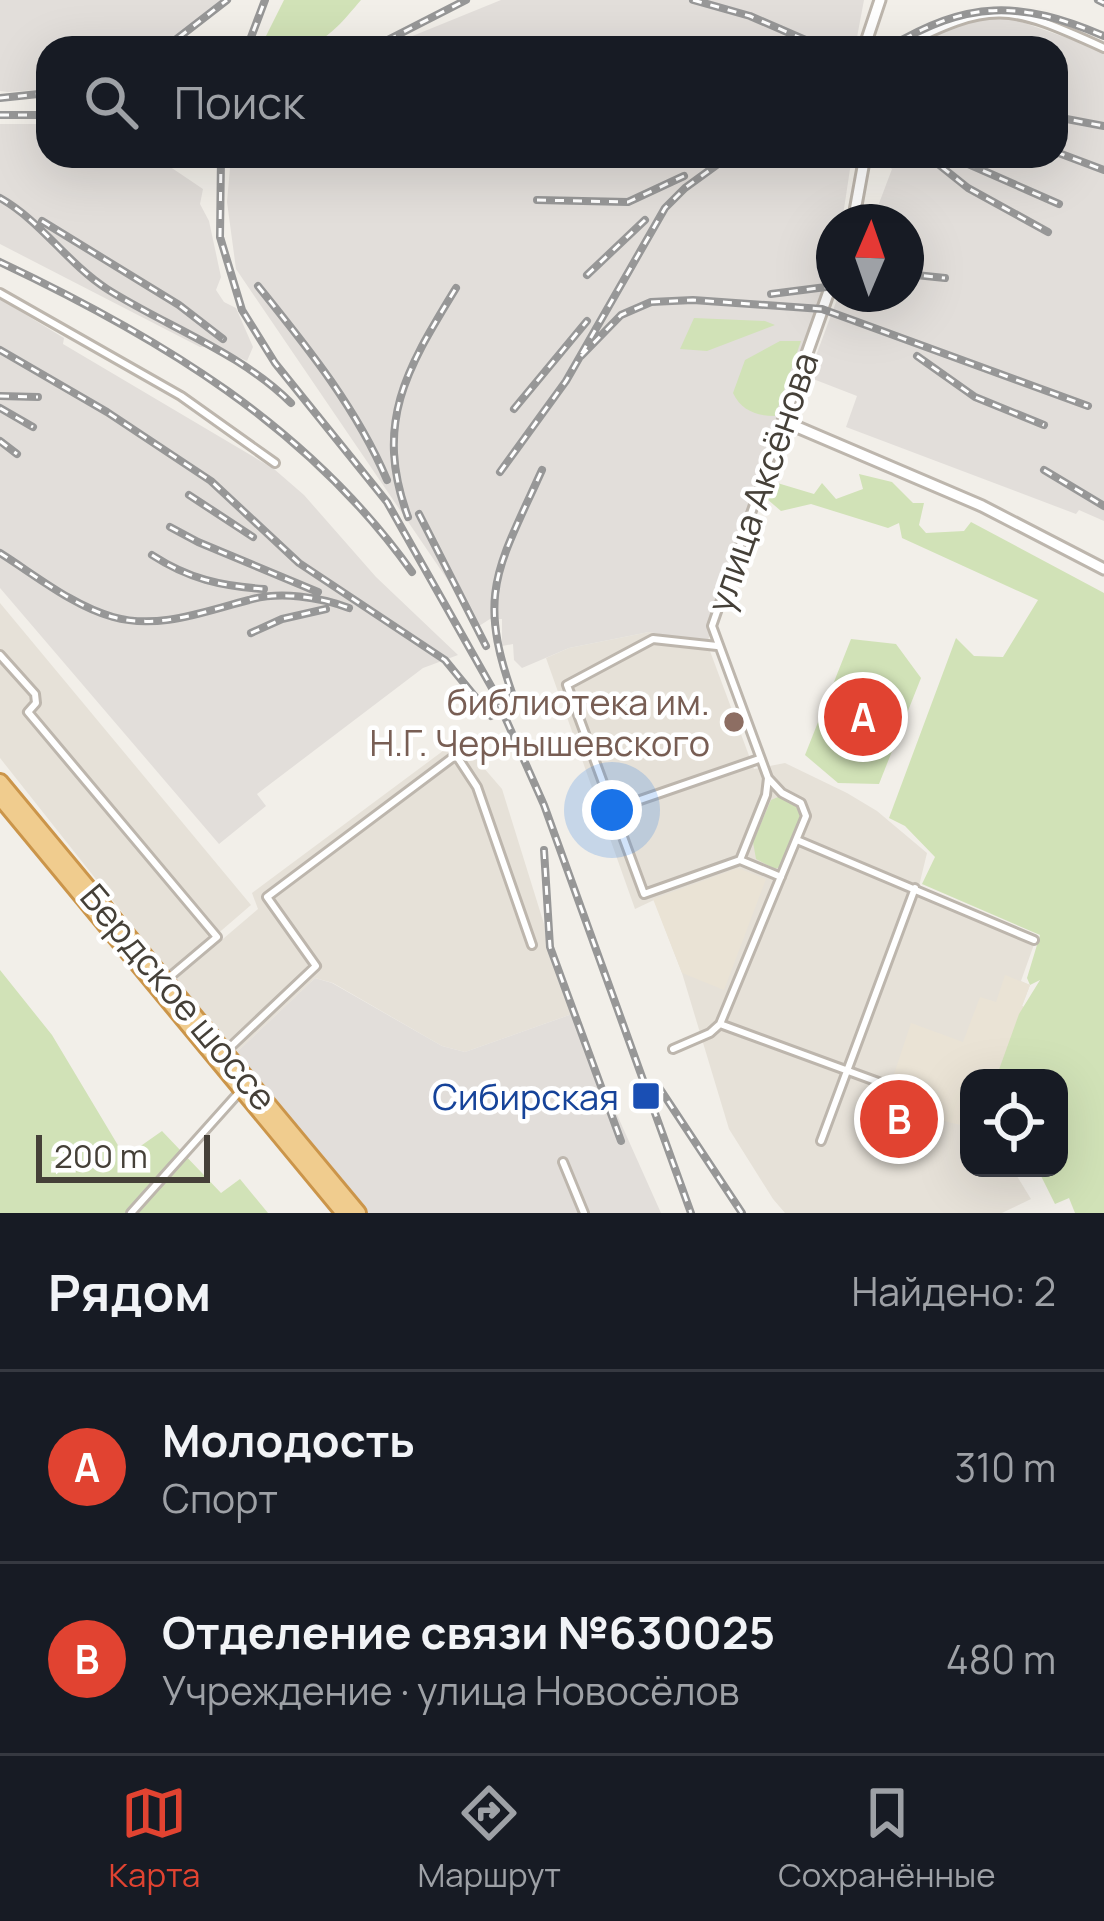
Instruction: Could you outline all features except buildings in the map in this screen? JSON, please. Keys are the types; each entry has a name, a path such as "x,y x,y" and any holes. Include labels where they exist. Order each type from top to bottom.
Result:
{"highway":[{"name":"Бердское шоссе","path":"0,782 166,980 220,1056"},
{"name":"Бердское шоссе","path":"0,797 358,1213"},
{"name":"Бердское шоссе","path":"245,1086 344,1213"}],"street":[{"path":"868,36 880,0"},
{"path":"919,36 952,17 991,8 1022,14 1104,48"},
{"path":"857,204 864,168"},
{"path":"0,293 181,396 275,464"},
{"name":"улица Аксёнова","path":"796,840 805,811 768,778 712,626 822,312"},
{"path":"783,421 982,506 1104,568"},
{"path":"717,646 653,638 567,685 644,894 740,860 781,877"},
{"path":"0,655 35,694 36,703 28,712 217,937 166,980"},
{"path":"220,1056 316,966 267,897 456,755 477,787 532,945"},
{"path":"611,810 759,758"},
{"path":"740,860 766,795 768,778"},
{"path":"673,1049 710,1034 720,1024 796,840 1034,940"},
{"path":"821,1141 915,888"},
{"path":"720,1024 911,1094"},
{"path":"131,1213 245,1086"},
{"path":"563,1162 584,1213"}],"shaded area":[{"path":"0,0 223,0 176,36 36,36 36,90 0,91"},
{"path":"501,0 864,0 857,36 412,36"},
{"path":"989,11 991,17 1010,18 1061,36 923,36 949,21"},
{"path":"1068,38 1104,51 1104,521 846,427 857,396 808,377 832,312 924,312 924,204 879,204 891,168 1068,168"},
{"path":"0,124 36,124 36,168 172,168 203,189 200,204 209,221 221,277 216,290 236,308 253,347 247,361 212,346 200,347 0,244"},
{"path":"230,168 850,168 845,204 816,204 819,312 707,643 649,632 569,648 522,668 514,660 513,644 502,646 502,619 479,626 236,269 227,202"},
{"path":"0,299 64,338 63,344 274,469 458,655 423,668 257,794 266,806 219,844 0,588"},
{"path":"0,603 251,905 171,974 0,758"},
{"path":"649,632 707,643 754,769 785,763 847,793 927,853 919,886 1037,936 1021,981 1030,985 1022,1006 1028,1009 977,1069 960,1069 960,1177 1018,1177 1031,1199 1002,1213 785,1213 773,1199 729,1129 682,973 654,900 635,909 546,658 569,648"},
{"path":"459,739 502,789 572,1014 465,1052 442,1046 333,983 315,978 237,1052 176,979 258,909 252,893"},
{"path":"738,868 766,879 724,990 682,973 653,899"},
{"path":"1005,975 1030,985 1022,1006 1028,1009 1010,1069 960,1069 960,1125 923,1116 924,1105 916,1101 915,1090 892,1080 911,1023 963,1042 980,997 996,1002"},
{"path":"315,978 332,983 442,1046 465,1052 572,1014 661,1213 366,1213 237,1052"}],"green space":[{"path":"284,0 361,0 326,36 266,36"},
{"path":"694,318 775,325 707,351 680,349"},
{"path":"780,341 801,341 775,416 755,413 733,393 745,360"},
{"path":"859,474 892,482 913,503 924,503 919,525 926,533 964,531 971,522 1104,593 1104,1213 1075,1213 1069,1198 1055,1204 1042,1177 1068,1177 1068,1069 999,1069 1019,1014 1040,980 1030,985 1027,978 1040,935 922,884 935,857 905,826 889,818 956,638 974,656 1003,657 1038,600 902,538 899,523 888,528 811,504 781,511 767,499 774,482 814,494 822,483 836,499 863,489"},
{"path":"851,639 896,644 921,678 879,784 838,783 805,755"},
{"path":"778,797 799,806 802,817 782,866 775,869 756,859 753,842 771,800"},
{"path":"0,970 52,1035 125,1157 162,1131 221,1193 240,1179 268,1213 0,1213"}],"railway":[{"path":"180,36 227,0"},
{"path":"252,36 265,0"},
{"path":"396,36 466,0"},
{"path":"693,0 750,16 796,36"},
{"path":"1098,0 1104,3"},
{"path":"910,36 944,21 994,10 1046,16 1104,36"},
{"path":"0,98 36,94"},
{"path":"0,115 36,115"},
{"path":"1068,119 1104,126"},
{"path":"1068,156 1104,170"},
{"path":"221,168 220,237 242,310 275,363 387,502 492,688 544,805 691,1213"},
{"path":"500,472 566,381 665,208 712,168"},
{"path":"943,168 968,188 1048,232"},
{"path":"977,168 1059,204"},
{"path":"537,200 628,202 684,176"},
{"path":"0,198 107,289 249,369 291,403"},
{"path":"587,275 645,220"},
{"path":"42,221 179,305 223,339"},
{"path":"0,262 117,322 227,390 326,473 412,572"},
{"path":"924,276 945,278"},
{"path":"258,286 345,403 387,480"},
{"path":"408,517 398,483 395,424 410,370 456,288"},
{"path":"771,294 816,288"},
{"path":"581,356 621,315 651,302 693,300 822,309 1088,406"},
{"path":"514,409 587,321"},
{"path":"0,350 107,412 211,481 299,563 445,660 491,716"},
{"path":"917,356 975,397 1044,425"},
{"path":"0,396 38,397"},
{"path":"0,408 33,427"},
{"path":"0,441 17,454"},
{"path":"516,704 496,635 494,608 503,559 542,470"},
{"path":"1044,470 1104,506"},
{"path":"189,495 253,537"},
{"path":"419,514 486,646"},
{"path":"170,527 318,592"},
{"path":"0,553 83,605 130,620 182,618 273,596 313,598 349,608"},
{"path":"152,555 206,580 264,589"},
{"path":"251,633 282,619 326,609"},
{"path":"544,850 550,947 621,1141"},
{"path":"658,1086 742,1213"}],"place":[{"name":"Молодость","path":"863,717"},
{"name":"библиотека им. Н.Г. Чернышевского","path":"734,722"},
{"name":"Сибирская","path":"646,1096"},
{"name":"Отделение связи №630025","path":"899,1119"}]}
